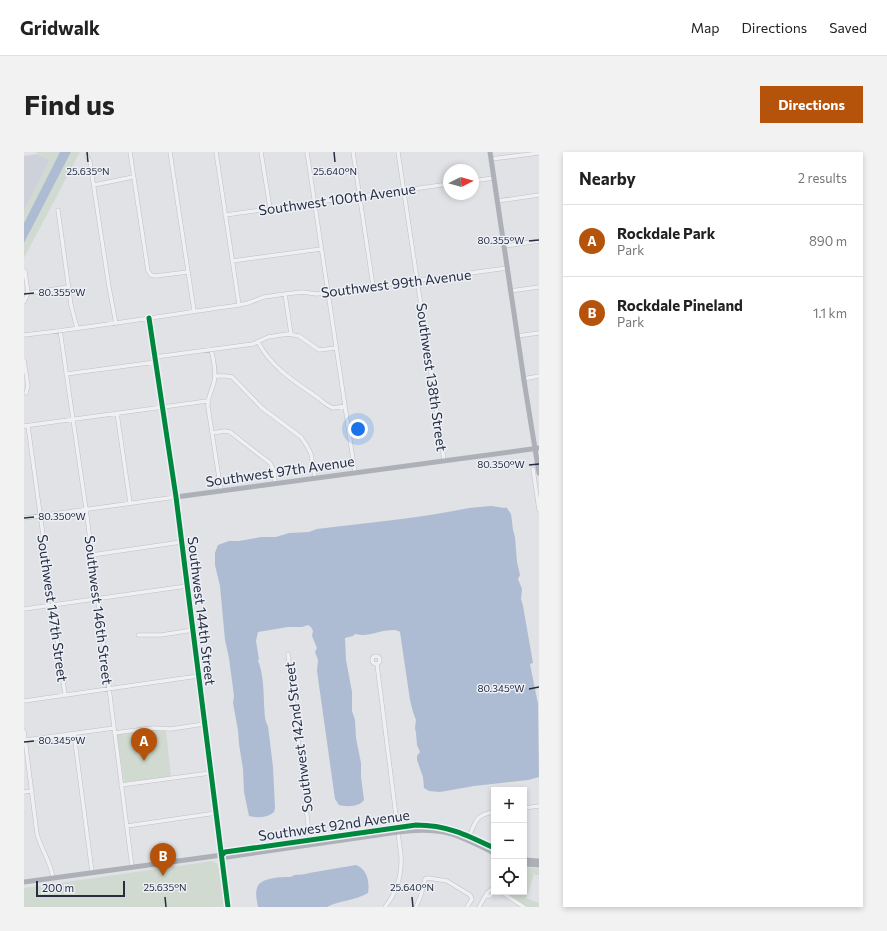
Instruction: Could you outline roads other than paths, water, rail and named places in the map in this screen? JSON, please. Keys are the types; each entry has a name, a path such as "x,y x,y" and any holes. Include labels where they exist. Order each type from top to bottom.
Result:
{"street":[{"path":"130,152 147,268 150,274 155,276 188,272"},
{"path":"170,152 194,311"},
{"path":"216,152 239,305"},
{"path":"261,152 270,208"},
{"path":"307,152 354,473"},
{"path":"353,152 373,286"},
{"name":"Southwest 138th Street","path":"398,152 444,460"},
{"path":"490,152 523,379 538,450 535,454 539,473"},
{"path":"491,159 539,153"},
{"path":"87,156 90,162 94,184 116,324"},
{"path":"94,184 134,177"},
{"path":"479,180 494,178"},
{"name":"Southwest 100th Avenue","path":"225,214 443,185"},
{"path":"497,201 539,195"},
{"path":"58,210 71,305 76,328"},
{"path":"504,246 539,241"},
{"path":"232,261 321,249"},
{"name":"Southwest 99th Avenue","path":"24,335 116,324 239,305 264,297 285,294 302,292 317,294 328,293 507,268"},
{"path":"24,302 28,293 25,271"},
{"path":"28,293 69,287"},
{"path":"510,292 539,287"},
{"path":"285,294 291,334"},
{"name":"Southwest 144th Street","path":"149,318 176,497 228,907"},
{"name":"Southwest 146th Street","path":"60,330 86,509 132,867"},
{"path":"517,336 539,333"},
{"path":"155,357 258,342 271,336 291,334 299,336 320,350 336,348"},
{"path":"258,342 272,362 292,380 327,406 333,408 345,406"},
{"path":"211,349 215,376 207,401 221,491"},
{"path":"24,360 28,386 26,393"},
{"path":"66,374 156,362"},
{"path":"215,376 232,377 262,408 301,437 310,452 315,478"},
{"path":"523,379 539,376"},
{"path":"26,426 207,401"},
{"path":"117,413 130,503"},
{"name":"Southwest 147th Street","path":"26,426 41,516 65,695"},
{"path":"212,433 226,431 230,432 268,461 273,468 275,483"},
{"name":"Southwest 97th Avenue","path":"24,518 444,460 538,450"},
{"path":"533,469 539,510"},
{"path":"92,555 182,542"},
{"path":"24,609 187,586"},
{"path":"138,635 193,630"},
{"name":"Southwest 142nd Street","path":"288,654 310,842"},
{"path":"377,664 401,856 400,876 395,892 385,907"},
{"path":"24,701 198,676"},
{"path":"114,733 153,728 171,729 204,724"},
{"path":"25,742 114,728"},
{"path":"24,731 38,837 50,864 53,878"},
{"path":"74,734 92,872"},
{"path":"121,785 210,773"},
{"path":"24,792 32,791"},
{"path":"527,808 539,806"},
{"path":"127,826 216,813"},
{"path":"468,838 479,817 491,813"},
{"name":"Southwest 92nd Avenue","path":"24,882 222,855 226,852 398,830 416,825 440,827 459,832 491,851"},
{"name":"Southwest 92nd Avenue","path":"468,838 491,847"},
{"path":"527,860 539,861"},
{"path":"527,864 539,865"},
{"path":"416,907 425,879 428,878 447,881 470,895 472,899 467,907"},
{"path":"479,907 487,893 491,890"},
{"path":"486,896 491,895"},
{"path":"506,895 524,907"}],"water":[{"path":"60,152 71,152 24,243 24,223"},
{"path":"491,506 506,507 511,514 520,575 518,579 522,589 521,599 533,663 530,664 538,704 539,777 528,780 474,786 440,792 429,791 424,788 423,777 417,760 417,756 420,752 417,745 415,728 416,720 410,700 400,632 392,630 366,635 355,634 345,638 346,660 352,692 352,711 355,720 356,738 361,763 364,800 353,806 339,805 335,799 317,671 318,660 315,652 317,648 312,636 313,631 308,625 302,627 288,627 258,632 256,641 258,661 262,676 265,716 268,726 273,767 275,808 274,812 265,816 249,816 244,792 243,769 233,703 234,696 229,658 225,640 220,586 215,565 215,553 218,545 229,541 239,541 261,537 276,537 289,533 309,532 317,529"},
{"path":"356,865 363,870 368,880 368,893 363,896 327,907 258,907 256,890 262,882 277,878 291,877 295,875"}],"place":[{"name":"Rockdale Park","path":"144,761"},
{"name":"Rockdale Pineland","path":"163,876"}]}
